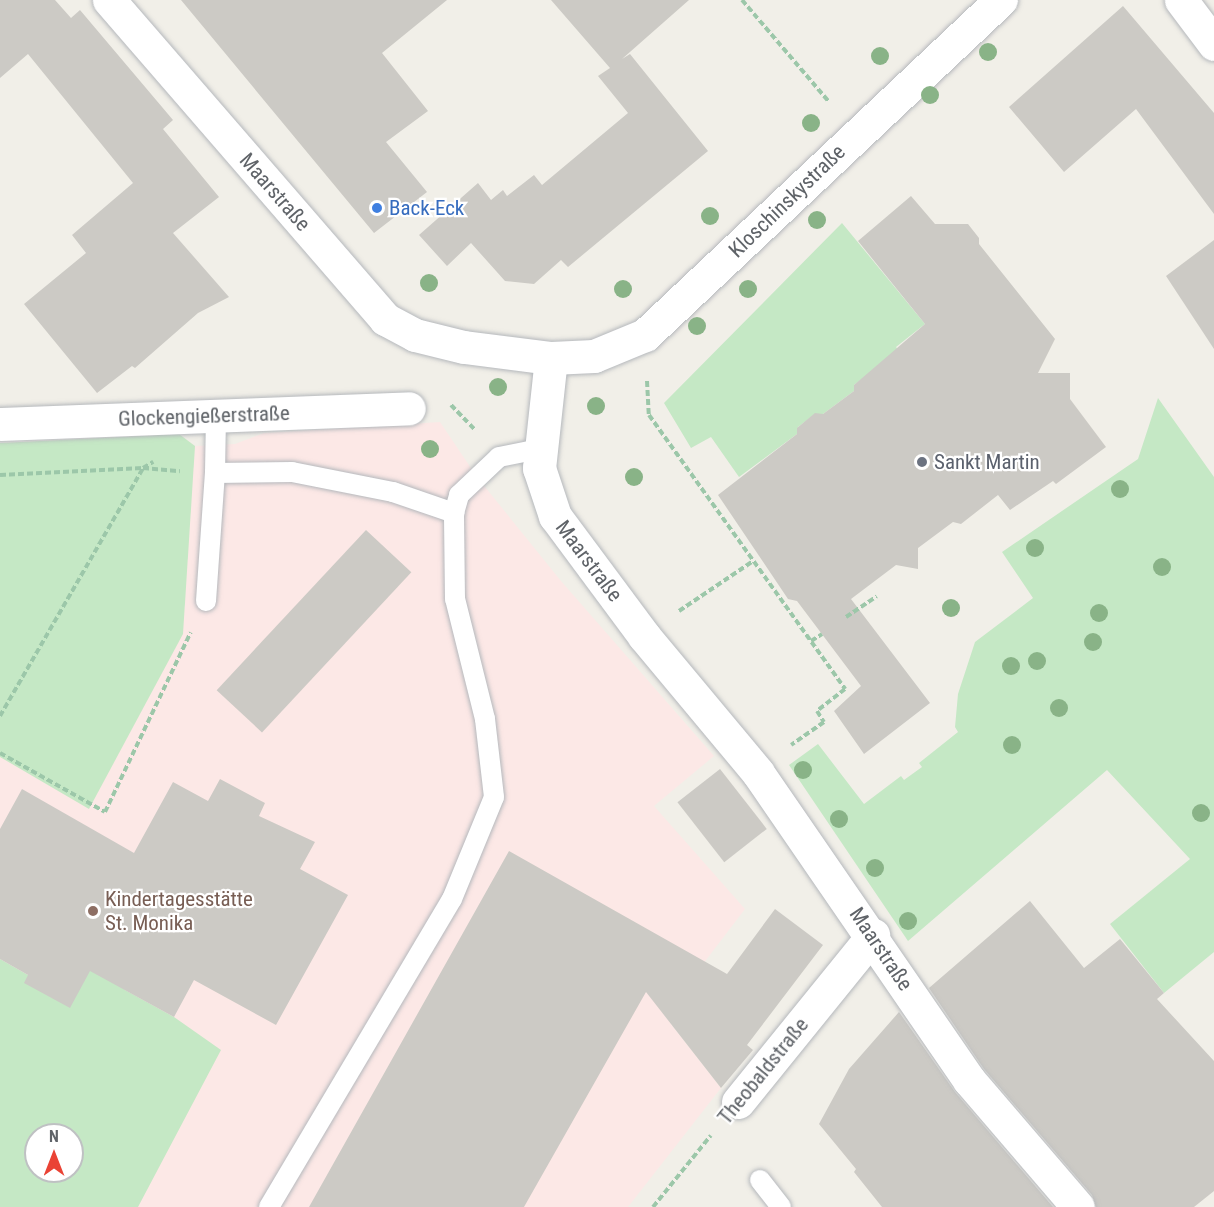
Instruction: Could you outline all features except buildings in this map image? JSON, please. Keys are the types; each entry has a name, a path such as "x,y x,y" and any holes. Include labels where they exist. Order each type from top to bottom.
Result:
{"street":[{"name":"Maarstraße","path":"109,0 384,319 415,335 454,345 550,358 539,449 541,482 555,516 644,636 758,773 873,935 969,1080 1078,1207"},
{"name":"Kloschinskystraße","path":"550,358 594,356 645,335 1001,0"},
{"path":"1180,0 1214,44"},
{"name":"Glockengießerstraße","path":"0,424 409,408"},
{"name":"Theobaldstraße","path":"738,1102 873,935"}],"lane":[{"path":"206,602 215,473 216,416"},
{"path":"269,1207 452,899 494,797 485,719 455,599 453,513 459,495 499,457 539,449"},
{"path":"215,473 292,472 393,492 453,513"},
{"path":"760,1180 781,1207"}],"path":[{"path":"742,0 856,135"},
{"path":"649,415 845,689 817,711 824,722 792,745"},
{"path":"0,716 143,468"},
{"path":"684,607 753,561"},
{"path":"846,617 877,596"},
{"path":"0,753 105,812 206,602"},
{"path":"812,641 822,634"},
{"name":"Theobaldstraße","path":"653,1207 738,1102"}],"shaded area":[{"path":"440,422 477,477 561,581 714,756 654,806 745,909 664,1015 721,1088 628,1207 0,1207 0,443 179,434 195,446 235,444 264,433"}],"green space":[{"path":"842,223 925,324 896,347 902,355 870,373 854,385 854,391 823,414 815,414 798,427 797,434 739,477 711,437 691,448 664,403"},
{"path":"1158,398 1214,477 1214,952 1164,993 1110,924 1190,859 1107,770 908,941 789,765 818,744 864,804 901,776 904,780 922,767 919,763 958,732 955,727 958,694 975,642 1033,598 1002,552 1138,459"},
{"path":"179,434 195,446 183,634 89,809 0,757 0,443"},
{"path":"0,959 28,975 94,964 125,990 174,1017 221,1050 138,1207 0,1207"}],"place":[{"name":"Back-Eck","path":"377,208"},
{"name":"Sankt Martin","path":"922,462"},
{"name":"Kindertagesstätte St. Monika","path":"93,911"}]}
